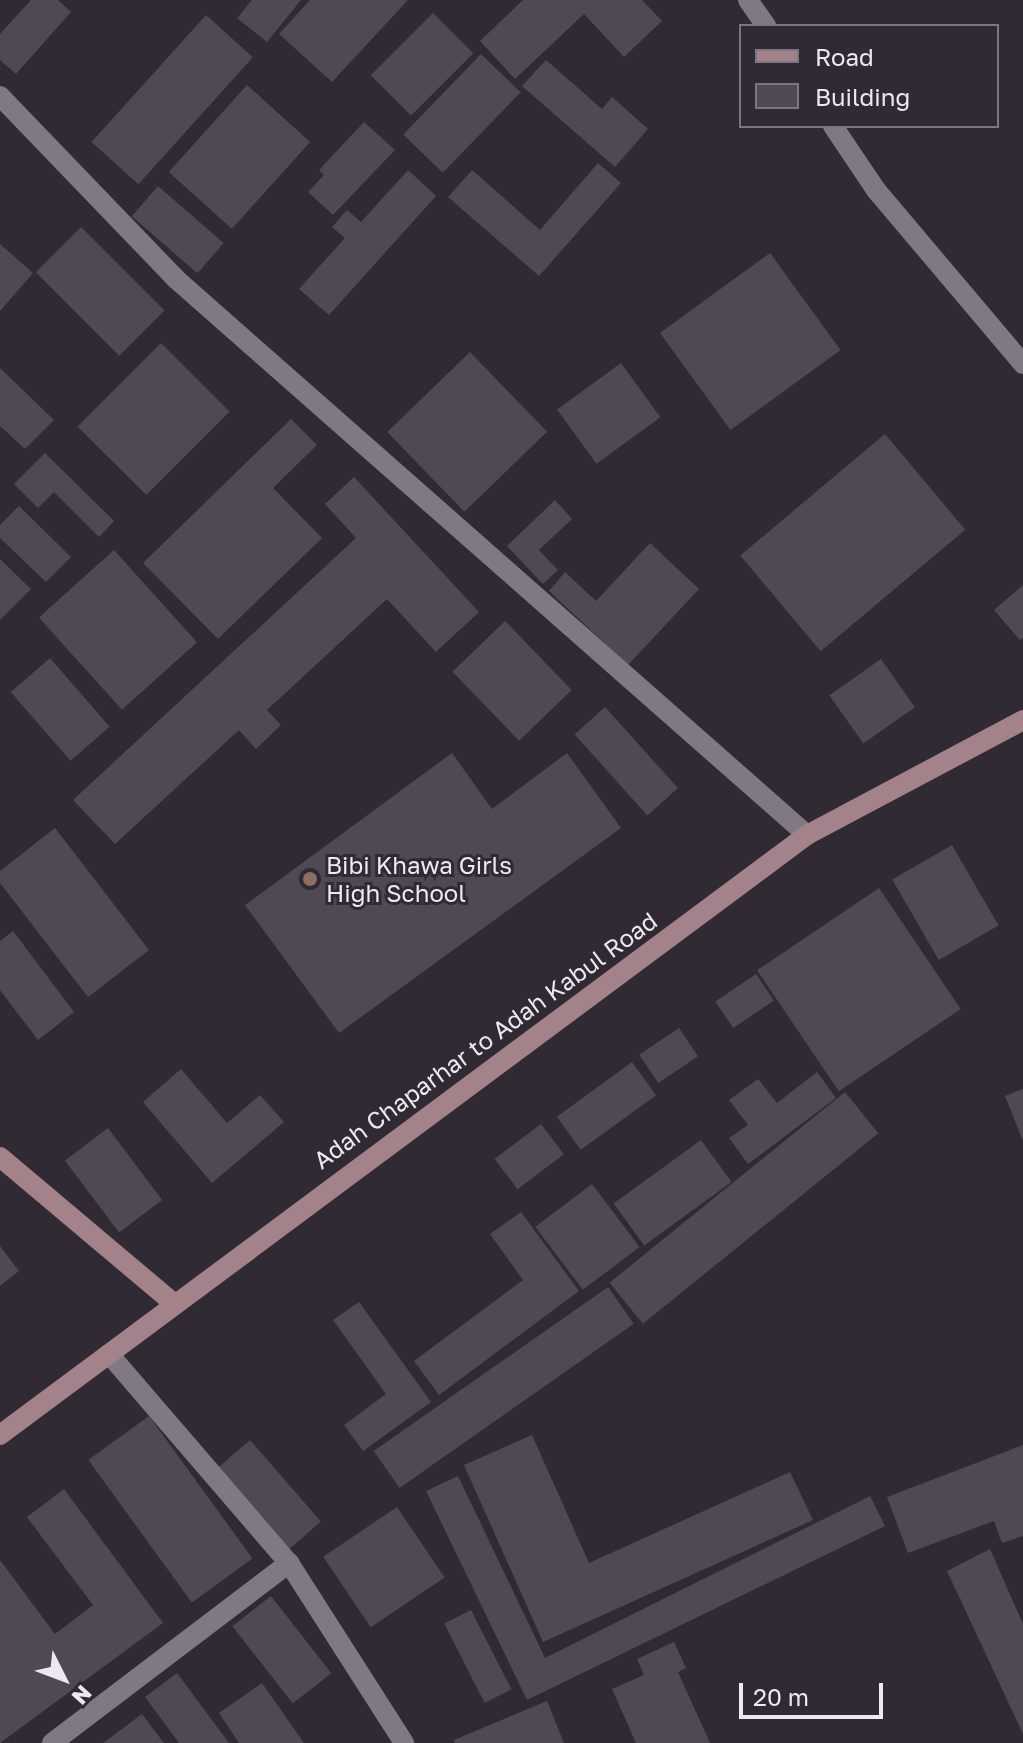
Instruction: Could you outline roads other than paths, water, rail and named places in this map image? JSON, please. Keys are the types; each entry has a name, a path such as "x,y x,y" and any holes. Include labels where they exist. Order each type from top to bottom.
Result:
{"main road":[{"name":"Adah Chaparhar to Adah Kabul Road","path":"0,1435 109,1354 172,1302 807,835 1023,720"},
{"path":"0,1157 172,1302"}],"street":[{"path":"748,0 765,24"},
{"path":"0,96 176,279 807,835"},
{"path":"834,128 876,190 1023,364"},
{"path":"109,1354 289,1563 404,1743"},
{"path":"52,1743 289,1563"}],"place":[{"name":"Bibi Khawa Girls High School","path":"310,879"}]}
